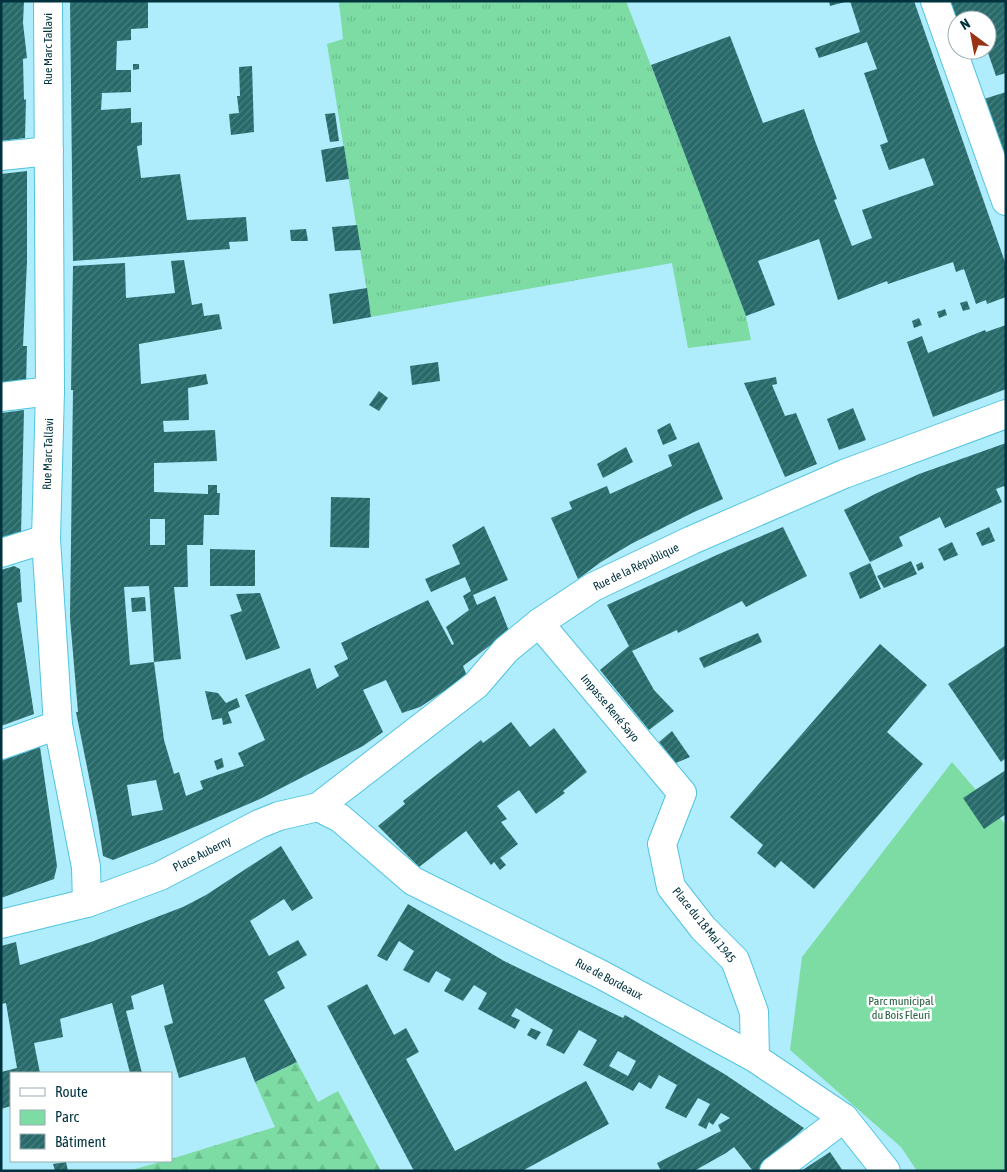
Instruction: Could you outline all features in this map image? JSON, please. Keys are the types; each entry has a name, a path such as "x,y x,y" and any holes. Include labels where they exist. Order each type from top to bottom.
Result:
{"street":[{"name":"Rue Marc Tallavi","path":"48,1 50,391 46,539 58,725 86,867 87,903"},
{"path":"935,1 1006,201"},
{"path":"1,156 49,150"},
{"path":"1,397 50,391"},
{"name":"Rue de la République","path":"318,806 476,685 506,650 539,623 593,587 692,540 844,474 1006,414"},
{"path":"1,553 46,539"},
{"name":"Impasse René Sayo","path":"539,623 682,793"},
{"path":"1,745 58,725"},
{"name":"Place du 18 Mai 1945","path":"682,793 662,844 672,887 703,928 734,960 754,1012 755,1058"},
{"name":"Place Auberny","path":"1,924 87,903 160,876 279,816 318,806"},
{"name":"Rue de Bordeaux","path":"318,806 340,818 413,881 602,975 755,1058 844,1118 886,1171"},
{"path":"774,1171 844,1118"}],"green space":[{"path":"339,1 626,1 746,316 751,340 688,348 672,263 371,317 327,44 343,39"},
{"name":"Parc municipal du Bois Fleuri","path":"952,762 1006,825 1006,1171 917,1171 901,1147 790,1050 802,957"},
{"path":"297,1062 318,1102 338,1091 381,1171 128,1171 160,1162 172,1162 172,1159 275,1127 255,1082"}],"building":[{"path":"1,1 24,1 23,23 27,58 23,59 24,100 26,99 25,138 1,141"},
{"path":"70,1 148,1 148,28 131,29 131,40 117,41 116,70 131,70 131,92 102,93 101,110 131,108 131,123 142,122 142,145 137,146 141,178 180,174 187,220 246,217 248,241 229,242 230,249 73,261"},
{"path":"829,1 845,1 845,2 830,6"},
{"path":"850,1 914,1 1006,265 1006,297 987,304 986,300 976,304 964,269 956,272 953,262 888,284 887,281 838,300 819,239 758,261 775,305 746,316 651,65 730,36 763,123 804,109 837,199 834,200 852,246 872,238 862,210 934,185 924,158 889,170 880,145 888,142 864,73 877,69 867,42 819,58 815,48 860,32"},
{"path":"950,1 1006,1 1006,73 996,76 990,60 997,60 997,10 953,10"},
{"path":"133,64 139,64 139,69 133,70"},
{"path":"252,66 254,132 231,135 229,114 239,113 237,96 240,96 239,67"},
{"path":"1006,92 1006,160 984,99"},
{"path":"335,113 339,141 330,142 325,114"},
{"path":"344,146 349,179 326,182 321,150"},
{"path":"27,171 27,262 23,346 27,346 26,386 1,389 1,174"},
{"path":"357,225 361,250 335,251 332,227"},
{"path":"306,229 308,241 291,241 290,230"},
{"path":"184,260 192,305 202,303 204,316 219,314 222,329 139,344 141,384 206,374 208,384 188,388 189,420 163,421 164,432 215,430 217,461 154,463 154,492 208,494 208,485 217,485 217,493 220,493 219,515 204,515 203,545 187,545 188,587 174,587 181,659 154,662 164,740 174,774 179,772 186,796 203,789 200,781 244,766 238,753 265,740 245,695 310,668 317,689 339,676 334,666 348,659 341,643 428,600 452,645 454,644 446,627 469,610 463,596 471,591 465,577 431,592 425,579 460,564 452,545 484,526 508,580 473,595 477,605 495,596 509,631 463,666 467,676 420,707 402,713 386,680 363,690 383,732 363,746 260,799 171,837 113,860 103,856 76,712 78,712 70,618 73,266 125,263 126,298 175,293 171,261","holes":["150,519 165,519 165,545 150,545","149,586 154,662 130,665 124,587","156,780 163,810 132,816 127,785"]},
{"path":"367,288 371,317 333,324 329,294"},
{"path":"967,301 970,309 963,311 960,303"},
{"path":"945,309 947,315 939,318 937,312"},
{"path":"919,318 922,325 914,328 912,321"},
{"path":"1006,325 1006,389 933,417 907,342 922,336 928,353 985,330 986,332"},
{"path":"438,362 440,381 412,385 410,366"},
{"path":"776,377 777,384 772,385 785,416 796,413 817,464 785,477 744,383"},
{"path":"379,391 388,398 379,411 369,405"},
{"path":"853,408 866,440 839,450 827,419"},
{"path":"24,410 21,534 1,540 1,413"},
{"path":"670,423 677,439 663,445 657,430"},
{"path":"699,442 723,499 631,544 601,562 578,579 551,518 572,509 569,502 607,486 610,494 672,466 668,455"},
{"path":"1006,443 1006,489 1004,486 996,489 1002,502 945,528 940,517 899,537 903,546 870,562 844,510 919,474"},
{"path":"626,447 633,462 603,478 597,464"},
{"path":"331,497 370,498 369,548 330,547"},
{"path":"783,527 807,576 746,607 742,601 678,633 677,630 632,651 654,690 674,711 649,730 600,670 629,646 607,605"},
{"path":"989,527 995,541 982,546 976,533"},
{"path":"952,542 958,555 944,561 938,549"},
{"path":"210,549 255,550 255,586 210,586"},
{"path":"911,561 917,574 884,588 877,576"},
{"path":"922,562 924,568 918,571 916,565"},
{"path":"870,563 881,589 860,599 849,573"},
{"path":"14,566 20,569 22,602 17,603 34,714 1,726 1,570"},
{"path":"260,593 280,648 246,660 230,615 242,611 236,594"},
{"path":"145,597 146,611 132,612 131,598"},
{"path":"758,633 762,642 704,668 699,658"},
{"path":"880,644 927,685 887,732 923,764 814,889 781,861 775,868 757,853 763,845 730,817"},
{"path":"1006,645 1006,758 1001,762 948,684"},
{"path":"205,691 218,693 226,703 237,698 240,707 228,712 232,723 223,725 222,718 212,720"},
{"path":"511,722 530,747 554,728 587,772 563,791 565,793 536,814 519,790 497,806 507,819 501,822 518,844 500,858 506,865 500,870 494,862 491,865 466,831 419,867 378,826 405,804 403,801 481,740 483,743"},
{"path":"672,731 690,757 676,763 659,742"},
{"path":"40,747 57,866 54,879 1,898 1,761"},
{"path":"222,758 224,767 217,770 214,761"},
{"path":"1006,770 1006,814 984,829 963,798"},
{"path":"281,846 313,898 292,911 284,899 250,921 269,956 298,940 307,955 277,972 285,988 264,1000 297,1062 255,1082 245,1057 179,1078 164,1026 173,1023 163,984 131,996 134,1009 126,1011 142,1072 130,1072 112,1003 60,1019 63,1037 34,1043 40,1072 10,1072 10,1106 1,1109 1,1072 17,1068 6,1003 1,1004 1,946 16,942 20,965 91,942 183,907 206,895"},
{"path":"408,904 504,961 623,1018 625,1015 726,1075 804,1128 758,1171 753,1171 734,1147 694,1171 661,1171 657,1163 721,1131 718,1125 730,1118 721,1113 713,1125 709,1122 706,1129 698,1125 710,1104 698,1098 686,1118 665,1108 677,1085 659,1075 651,1089 639,1082 633,1091 583,1065 597,1040 579,1030 564,1054 546,1045 553,1030 516,1008 511,1016 520,1020 515,1029 478,1009 487,993 474,985 463,1001 444,991 451,979 436,971 429,983 403,970 414,951 399,941 387,961 377,956","holes":["618,1051 636,1061 628,1076 609,1066"]},
{"path":"367,984 394,1035 406,1028 419,1052 406,1059 455,1151 586,1081 609,1124 522,1171 414,1171 327,1006"},
{"path":"531,1028 541,1032 536,1040 527,1035"},
{"path":"830,1152 843,1171 801,1171"},
{"path":"66,1162 68,1171 55,1171 53,1164"}]}
